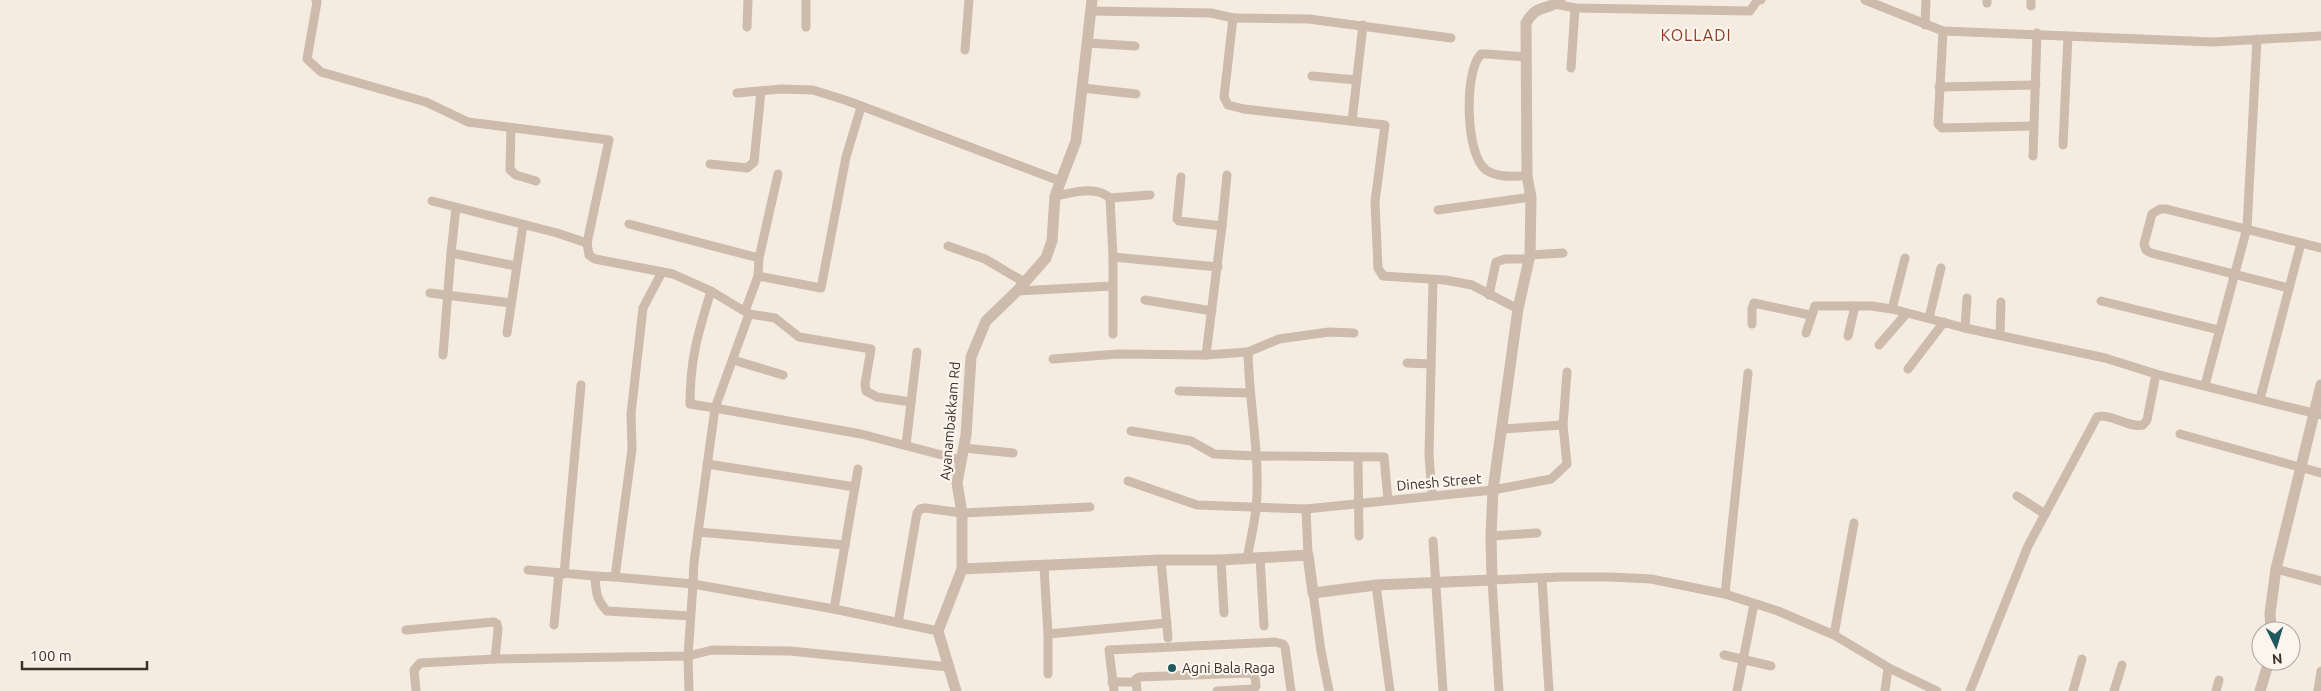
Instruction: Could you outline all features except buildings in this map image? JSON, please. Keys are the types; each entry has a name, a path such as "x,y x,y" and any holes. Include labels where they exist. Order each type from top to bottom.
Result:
{"street":[{"path":"316,0 306,59 322,72 426,102 468,122 610,140 587,243 590,255 595,259 673,274 711,291 747,313 774,318 799,336 872,349 865,384 866,391 877,397 911,402"},
{"path":"747,27 748,0"},
{"path":"806,0 806,27"},
{"path":"965,50 969,0"},
{"path":"1499,691 1491,536 1493,490 1518,309 1529,257 1531,197 1527,176 1526,24 1531,14 1541,7 1558,2 1575,8 1750,11 1757,1 1761,0"},
{"path":"1865,0 1943,31 2037,33 2119,39 2213,42 2257,38 2321,36"},
{"path":"1925,25 1926,0"},
{"path":"1091,6 1211,13 1233,18 1309,19 1451,38"},
{"name":"Ayanambakkam Rd","path":"938,631 962,569 962,513 958,484 964,448 971,357 986,321 1017,291 1046,258 1052,241 1055,196 1076,141 1091,6"},
{"path":"1571,68 1575,8"},
{"path":"1233,18 1224,97 1228,105 1244,109 1385,125 1375,202 1378,268 1383,276 1472,285 1489,296 1518,309"},
{"path":"1352,121 1363,25"},
{"path":"1943,31 1938,124 1942,128 2033,126"},
{"path":"2032,156 2037,33"},
{"path":"2063,145 2068,36"},
{"path":"2206,385 2247,228 2257,38"},
{"path":"1088,43 1135,46"},
{"path":"1526,57 1487,54 1481,54 1477,57 1474,65 1470,96 1470,126 1474,150 1486,170 1503,176 1527,176"},
{"path":"1312,76 1356,80"},
{"path":"1939,87 2036,85"},
{"path":"1083,88 1136,94"},
{"path":"737,93 813,90 861,106 1060,181"},
{"path":"710,164 747,168 754,162 761,91"},
{"path":"758,276 821,288 846,156 861,106"},
{"path":"511,128 510,170 516,175 536,181"},
{"path":"688,691 690,616 698,532 716,408 733,360 758,276 759,258 778,174"},
{"path":"1206,355 1218,267 1227,175"},
{"path":"1181,177 1177,219 1179,221 1222,226"},
{"path":"1055,196 1092,190 1105,194 1110,198 1150,195"},
{"path":"1438,210 1531,197"},
{"path":"1110,198 1113,257 1113,334"},
{"path":"432,201 587,243"},
{"path":"443,355 450,252 456,208"},
{"path":"2288,288 2151,253 2146,250 2144,244 2152,214 2160,209 2247,228 2321,248"},
{"path":"629,224 759,258"},
{"path":"507,333 523,225"},
{"path":"2260,399 2301,243"},
{"path":"948,246 985,259 1024,282"},
{"path":"450,252 516,266"},
{"path":"1489,296 1496,262 1505,259 1563,253"},
{"path":"1113,257 1218,267"},
{"path":"1892,309 1905,258"},
{"path":"1929,318 1941,268"},
{"path":"615,576 632,449 631,414 643,308 662,272"},
{"path":"1432,495 1429,455 1433,280"},
{"path":"1017,291 1112,286"},
{"path":"711,291 694,346 690,378 690,404 861,434 961,460"},
{"path":"430,293 511,302"},
{"path":"1965,328 1966,298"},
{"path":"1145,300 1212,311"},
{"path":"2101,301 2219,330"},
{"path":"2000,302 2000,335"},
{"path":"1752,324 1754,304 1810,314"},
{"path":"1806,333 1810,314 1813,308 1818,305 1892,309 1965,328 2105,358 2156,374 2318,414"},
{"path":"1848,336 1855,306"},
{"path":"1879,345 1907,313"},
{"path":"1908,369 1944,322"},
{"path":"1053,359 1118,354 1206,355 1248,352 1279,339 1329,332 1354,333"},
{"path":"906,446 917,352"},
{"path":"1247,559 1256,509 1256,456 1249,393 1248,352"},
{"path":"733,360 783,374"},
{"path":"1407,363 1431,364"},
{"path":"1502,429 1562,425 1567,372"},
{"path":"1725,594 1748,373"},
{"path":"1970,691 2028,546 2097,417 2102,416 2143,425 2147,420 2156,374"},
{"path":"554,625 581,385"},
{"path":"2270,621 2276,569 2301,468 2318,414 2321,385"},
{"path":"1178,391 1249,393"},
{"name":"Dinesh Street","path":"1128,480 1197,505 1256,509 1306,509 1493,490 1551,480 1567,464 1562,425"},
{"path":"1131,431 1191,442 1214,454 1384,457 1388,500"},
{"path":"2180,434 2321,473"},
{"path":"964,448 1013,453"},
{"path":"1358,457 1359,536"},
{"path":"707,464 855,487"},
{"path":"834,609 858,468"},
{"path":"2017,496 2045,514"},
{"path":"898,623 917,513 920,509 962,513 1090,507"},
{"path":"1306,509 1308,555 1329,691"},
{"path":"1834,635 1854,523"},
{"path":"698,532 845,545"},
{"path":"1491,536 1537,533"},
{"path":"1433,541 1443,691"},
{"path":"962,569 1044,567 1161,560 1247,559 1308,555"},
{"path":"1260,557 1264,626"},
{"path":"1161,560 1168,638"},
{"path":"1221,560 1224,613"},
{"path":"1044,567 1048,674"},
{"path":"2276,569 2321,581"},
{"path":"528,570 693,584 834,609 938,631 956,691"},
{"path":"595,576 598,599 606,610 690,616"},
{"path":"1313,593 1376,585 1436,582 1600,577 1650,580 1725,594 1778,611 1834,635 1888,668 1936,691"},
{"path":"1542,579 1549,691"},
{"path":"1376,585 1390,691"},
{"path":"1736,691 1754,604"},
{"path":"406,630 494,622 497,624 498,629 496,659"},
{"path":"1048,634 1167,623"},
{"path":"1217,691 1254,690 1256,686 1255,676 1249,673 1139,677 1136,679 1136,687 1113,687 1109,650 1276,642 1283,644 1285,647 1291,691"},
{"path":"416,691 414,670 420,663 496,659 688,656 712,650 790,651 949,667"},
{"path":"1724,655 1771,666"},
{"path":"2073,691 2082,659"},
{"path":"2114,691 2122,665"},
{"path":"1885,691 1888,668"},
{"path":"2263,690 2267,671"},
{"path":"2319,690 2321,671"},
{"path":"2216,691 2219,680"}],"place":[{"name":"Agni Bala Raga","path":"1172,668"}],"district":[{"name":"KOLLADI","path":"1696,35"}]}
